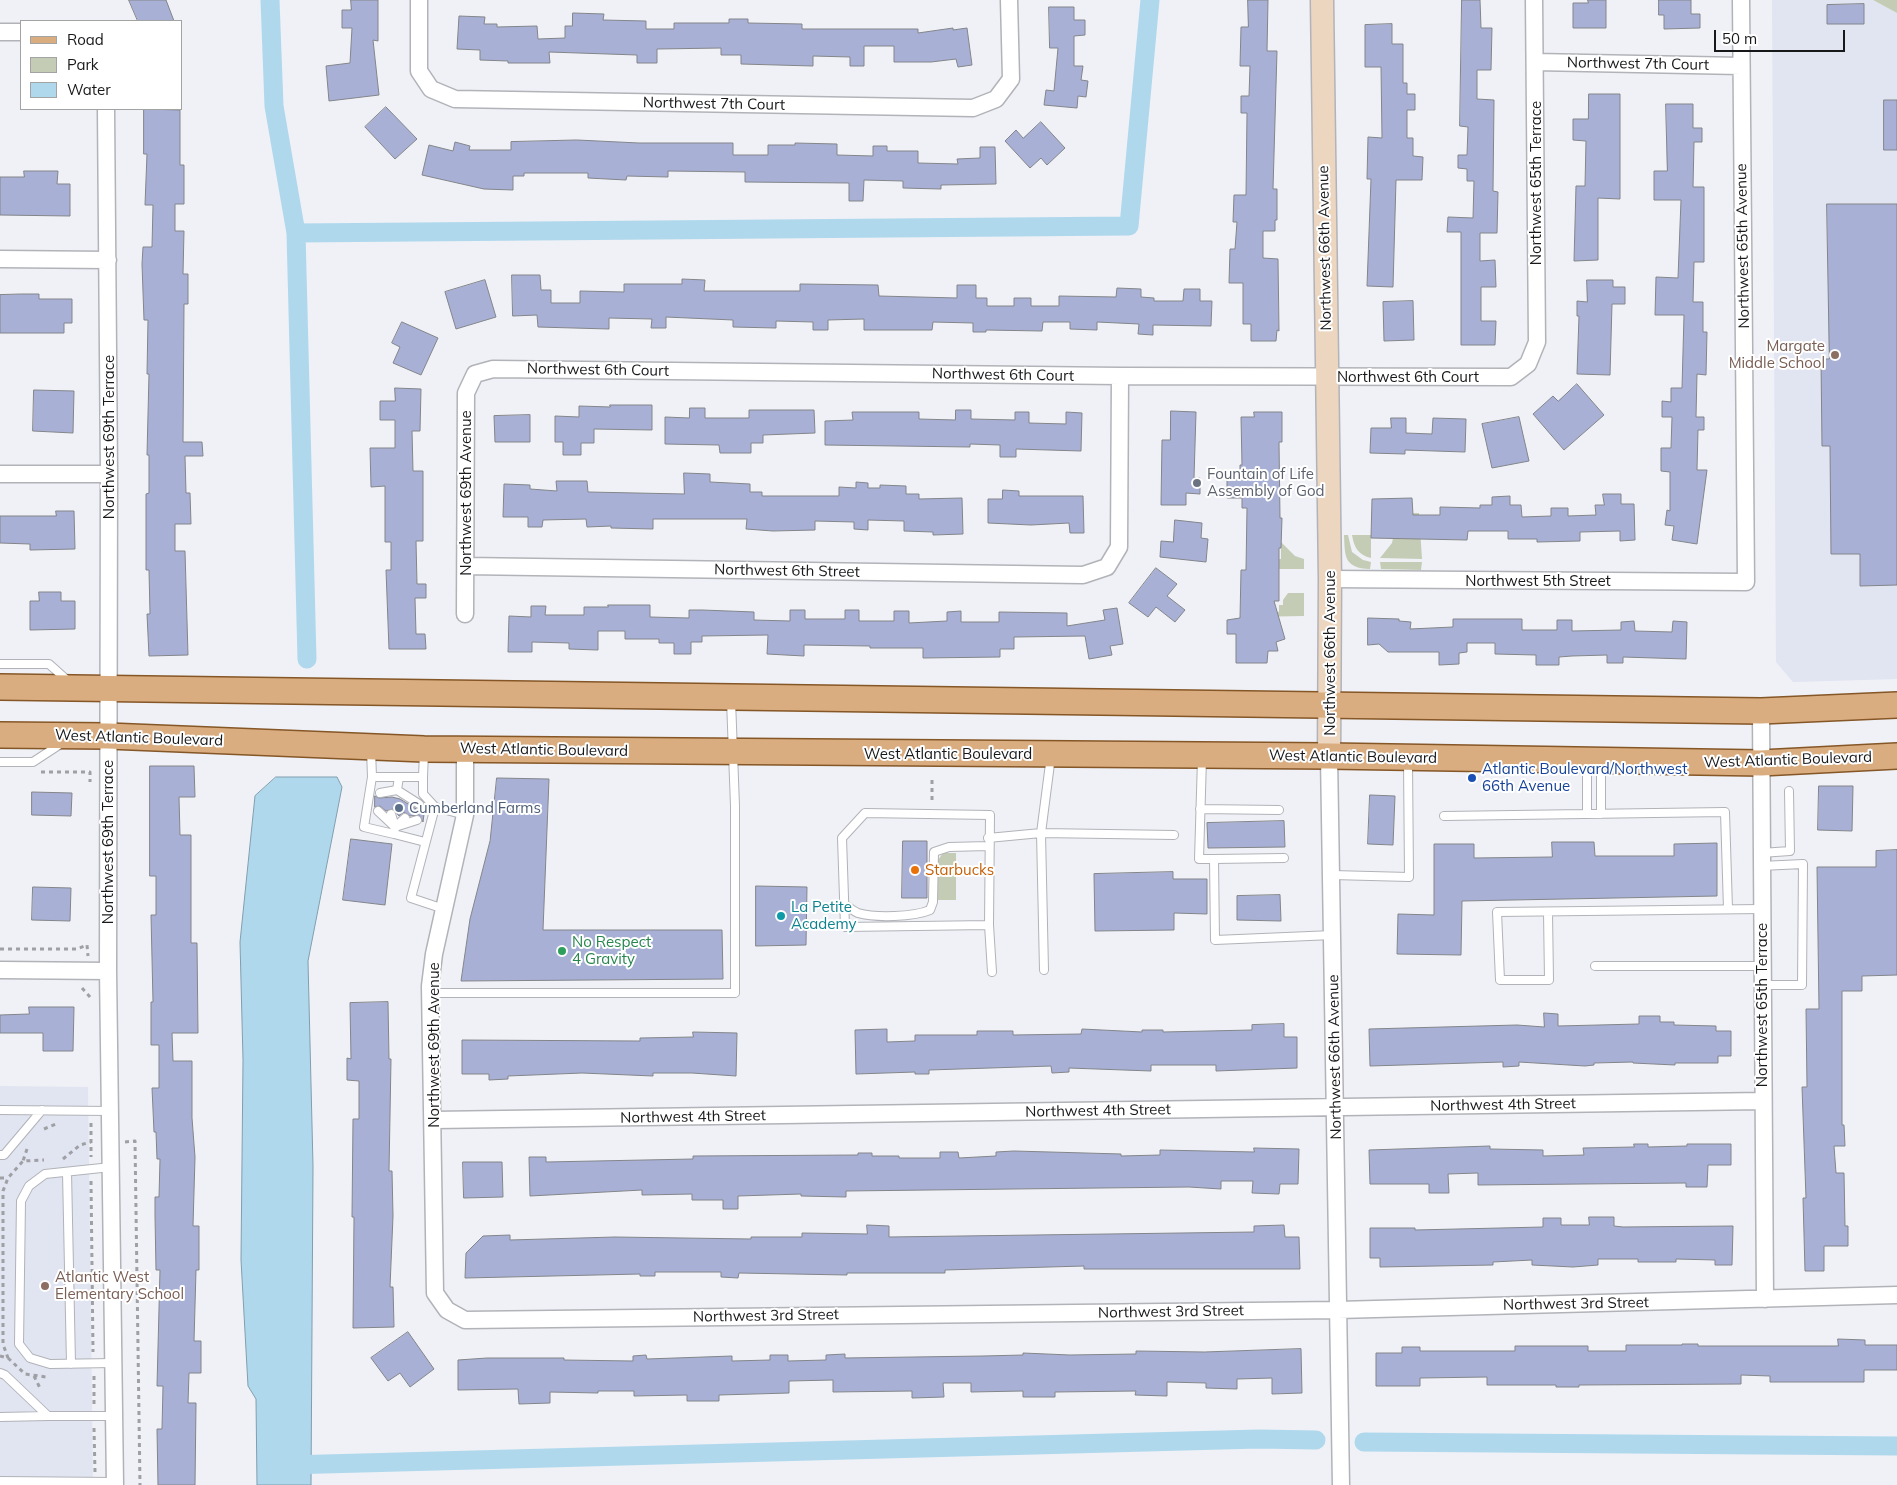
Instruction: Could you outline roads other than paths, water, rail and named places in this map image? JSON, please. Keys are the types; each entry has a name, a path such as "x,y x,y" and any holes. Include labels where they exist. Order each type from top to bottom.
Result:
{"main road":[{"path":"0,687 1761,711 1897,706"},
{"name":"West Atlantic Boulevard","path":"0,735 108,736 371,748 465,750 1330,756 1761,764 1897,756"}],"street":[{"name":"Northwest 7th Court","path":"419,0 419,70 431,90 455,99 973,108 996,99 1010,79 1009,0"},
{"name":"Northwest 66th Avenue","path":"1322,0 1330,579 1330,756 1341,1485"},
{"name":"Northwest 65th Terrace","path":"1528,364 1537,342 1534,0"},
{"name":"Northwest 65th Avenue","path":"1741,0 1746,582"},
{"path":"0,32 20,32"},
{"name":"Northwest 7th Court","path":"1535,62 1741,66"},
{"name":"Northwest 69th Terrace","path":"106,110 109,474 108,971 115,1484"},
{"path":"0,259 108,260"},
{"name":"Northwest 6th Court","path":"475,374 493,369 1120,376 1511,377 1528,364"},
{"name":"Northwest 69th Avenue","path":"464,614 466,566 466,393 475,374"},
{"name":"Northwest 6th Street","path":"466,566 1083,575 1107,567 1119,547 1120,376"},
{"path":"0,474 109,474"},
{"name":"Northwest 5th Street","path":"1330,579 1746,582"},
{"name":"Northwest 65th Terrace","path":"1761,711 1765,1299"},
{"name":"Northwest 69th Avenue","path":"447,1310 435,1292 434,1120 430,993 434,954 464,815 465,750"},
{"path":"0,970 108,971"},
{"name":"Northwest 4th Street","path":"434,1120 1763,1101"},
{"name":"Northwest 3rd Street","path":"447,1310 465,1320 1338,1310 1897,1295"}],"lane":[{"path":"0,664 49,664 75,688"},
{"path":"430,993 735,992 735,806 731,698"},
{"path":"0,762 33,762 73,735"},
{"path":"371,748 372,777 364,827 395,831 425,842"},
{"path":"424,749 423,794 435,808 464,815"},
{"path":"1044,970 1041,833 1052,754"},
{"path":"1202,756 1198,859 1284,858"},
{"path":"1332,875 1409,876 1408,758"},
{"path":"1587,814 1594,761"},
{"path":"1594,761 1601,814"},
{"path":"372,777 423,777"},
{"path":"394,793 399,777"},
{"path":"1761,859 1790,851 1789,790"},
{"path":"380,793 394,793 419,804"},
{"path":"394,793 406,800"},
{"path":"435,808 411,898 444,909"},
{"path":"1200,809 1279,810"},
{"path":"378,811 395,831"},
{"path":"1444,816 1725,812 1728,910"},
{"path":"989,925 845,927 842,838 866,813 990,815 988,842 989,925 992,972"},
{"path":"391,814 395,831"},
{"path":"395,831 405,818"},
{"path":"395,831 417,820"},
{"path":"844,904 856,912 870,915 920,914 930,910 933,902 934,852 949,847 1041,833 1174,836"},
{"path":"1214,859 1215,940 1333,935"},
{"path":"1761,859 1803,864 1802,985 1762,985"},
{"path":"1548,912 1549,980 1500,980 1497,912 1762,909"},
{"path":"1595,966 1762,966"},
{"path":"0,1110 110,1111"},
{"path":"0,1155 4,1155 42,1110"},
{"path":"111,1167 45,1174 29,1186 21,1201 19,1344 30,1358 50,1364 114,1363"},
{"path":"67,1172 71,1364"},
{"path":"0,1373 5,1375 48,1416"},
{"path":"0,1417 114,1416"},
{"path":"0,1481 95,1481 115,1484"}],"water":[{"path":"276,777 337,777 342,787 308,961 313,1166 311,1485 257,1485 256,1399 248,1386 241,1260 243,1060 240,942 255,796"}],"waterway":[{"path":"270,0 274,106 296,233 307,659"},
{"path":"296,233 1129,226 1150,0"},
{"path":"287,1465 1259,1439 1316,1440"},
{"path":"1364,1442 1897,1446"}],"place":[{"name":"Margate Middle School","path":"1835,355"},
{"name":"Fountain of Life Assembly of God","path":"1197,483"},
{"name":"Atlantic Boulevard/Northwest 66th Avenue","path":"1472,778"},
{"name":"Cumberland Farms","path":"399,808"},
{"name":"Starbucks","path":"915,870"},
{"name":"La Petite Academy","path":"781,916"},
{"name":"No Respect 4 Gravity","path":"562,951"},
{"name":"Atlantic West Elementary School","path":"45,1286"}]}
